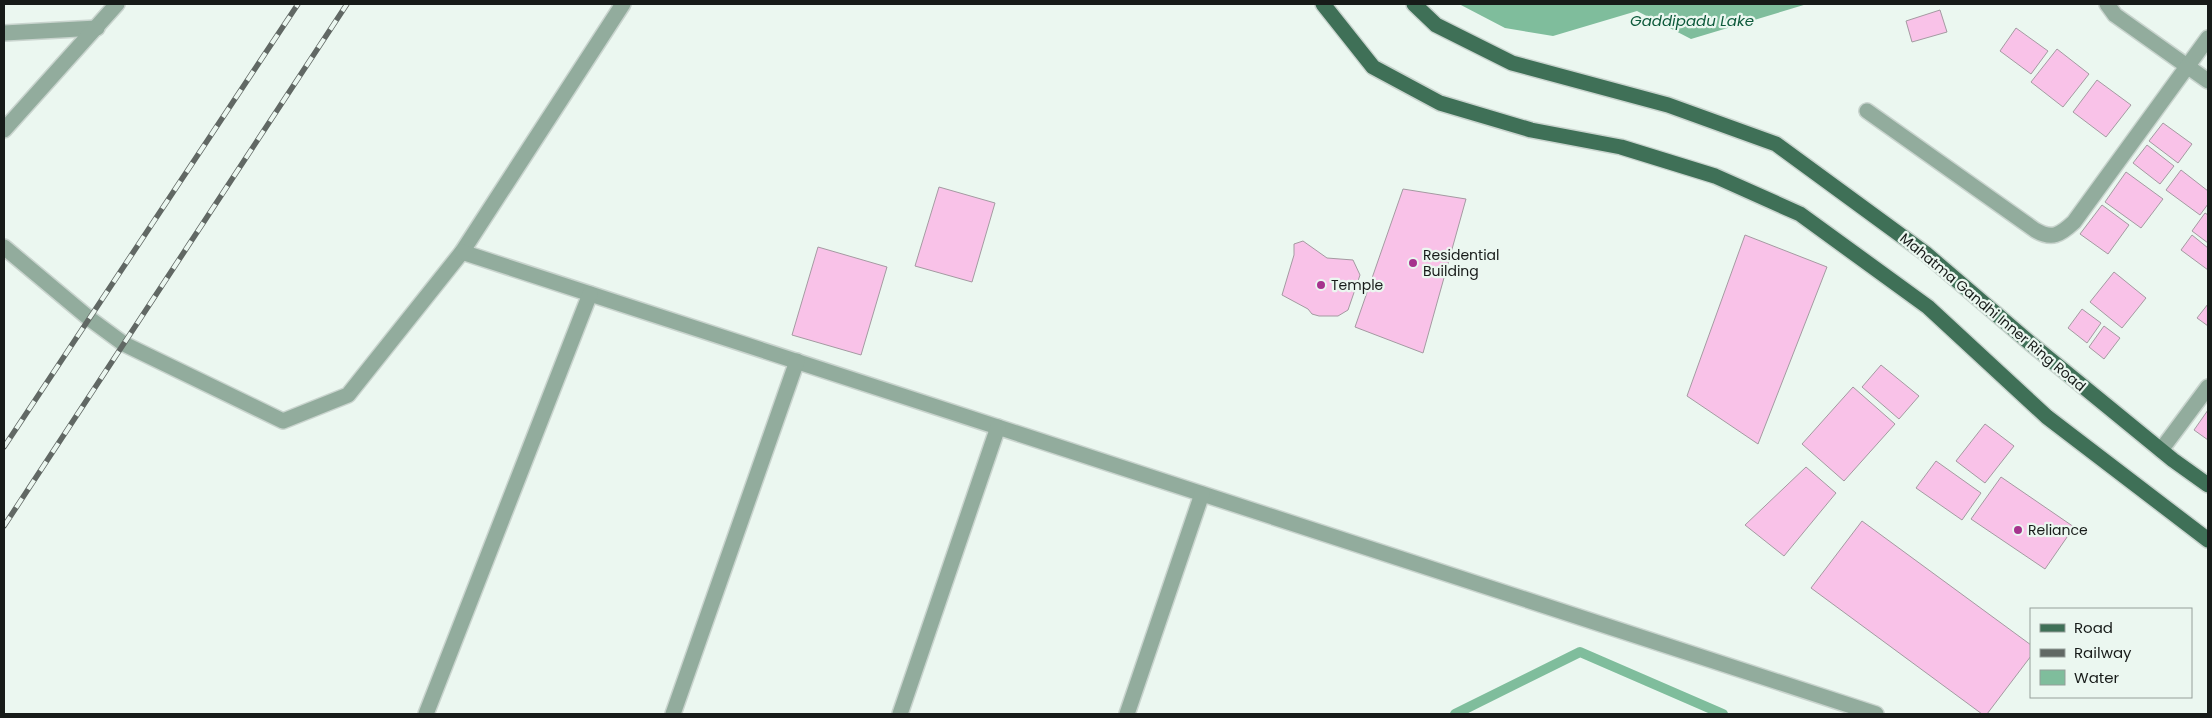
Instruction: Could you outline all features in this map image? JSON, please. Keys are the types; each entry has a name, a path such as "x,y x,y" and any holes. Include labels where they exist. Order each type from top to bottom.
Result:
{"main road":[{"path":"1323,4 1373,67 1440,103 1531,130 1621,147 1659,158 1715,176 1800,214 1928,307 2047,417 2208,540"},
{"name":"Mahatma Gandhi Inner Ring Road","path":"1414,4 1436,25 1512,63 1668,105 1776,144 1926,252 2030,342 2161,450 2208,485"}],"street":[{"path":"4,130 117,4"},
{"path":"4,247 90,319 124,344 283,421 348,395 462,252 622,4"},
{"path":"2108,4 2115,14 2208,81"},
{"path":"4,33 97,28"},
{"path":"1867,111 2035,230 2045,236 2055,235 2064,232 2074,222 2208,38"},
{"path":"462,252 1876,714"},
{"path":"426,714 590,294"},
{"path":"673,714 797,361"},
{"path":"2161,450 2208,387"},
{"path":"900,714 998,427"},
{"path":"1127,714 1202,494"}],"water":[{"name":"Gaddipadu Lake","path":"1459,4 1807,4 1691,39 1637,11 1553,36 1505,28"}],"building":[{"path":"1940,10 1947,32 1912,42 1906,21"},
{"path":"2016,28 2048,51 2031,74 2000,51"},
{"path":"2057,49 2089,74 2063,107 2031,82"},
{"path":"2097,80 2131,105 2106,137 2073,112"},
{"path":"2163,123 2192,144 2178,163 2149,141"},
{"path":"2147,145 2174,166 2160,184 2133,163"},
{"path":"2181,170 2208,191 2208,204 2200,215 2166,190"},
{"path":"2126,172 2163,199 2141,228 2105,202"},
{"path":"939,187 995,203 972,282 915,266"},
{"name":"Residential Building","path":"1403,189 1466,199 1423,353 1355,327"},
{"path":"2102,205 2129,225 2108,254 2080,234"},
{"path":"2205,213 2208,215 2208,243 2192,231"},
{"path":"1745,235 1827,267 1758,444 1687,396"},
{"path":"2192,235 2208,248 2208,270 2181,250"},
{"name":"Temple","path":"1303,241 1327,258 1353,260 1360,275 1348,310 1338,316 1312,314 1308,309 1282,295 1294,255 1294,244"},
{"path":"818,247 887,267 861,355 792,335"},
{"path":"2114,272 2146,298 2122,328 2090,302"},
{"path":"2208,304 2208,326 2197,318"},
{"path":"2082,309 2101,323 2087,343 2068,328"},
{"path":"2104,326 2120,338 2104,359 2089,347"},
{"path":"1881,365 1919,396 1899,419 1862,387"},
{"path":"1853,387 1895,424 1844,481 1802,444"},
{"path":"2208,410 2208,440 2194,430"},
{"path":"1985,424 2014,446 1985,483 1956,461"},
{"path":"1936,461 1981,493 1962,520 1916,488"},
{"path":"1806,467 1836,493 1784,556 1745,525"},
{"path":"2001,477 2074,527 2045,569 1971,519"},
{"path":"1862,521 2030,644 2030,657 1987,714 1982,714 1811,588"}],"waterway":[{"path":"1455,714 1580,652 1723,714"}],"railway":[{"path":"4,447 298,4"},
{"path":"4,526 347,4"}],"place":[{"name":"Residential Building","path":"1413,263"},
{"name":"Temple","path":"1321,285"},
{"name":"Reliance","path":"2018,530"}]}
